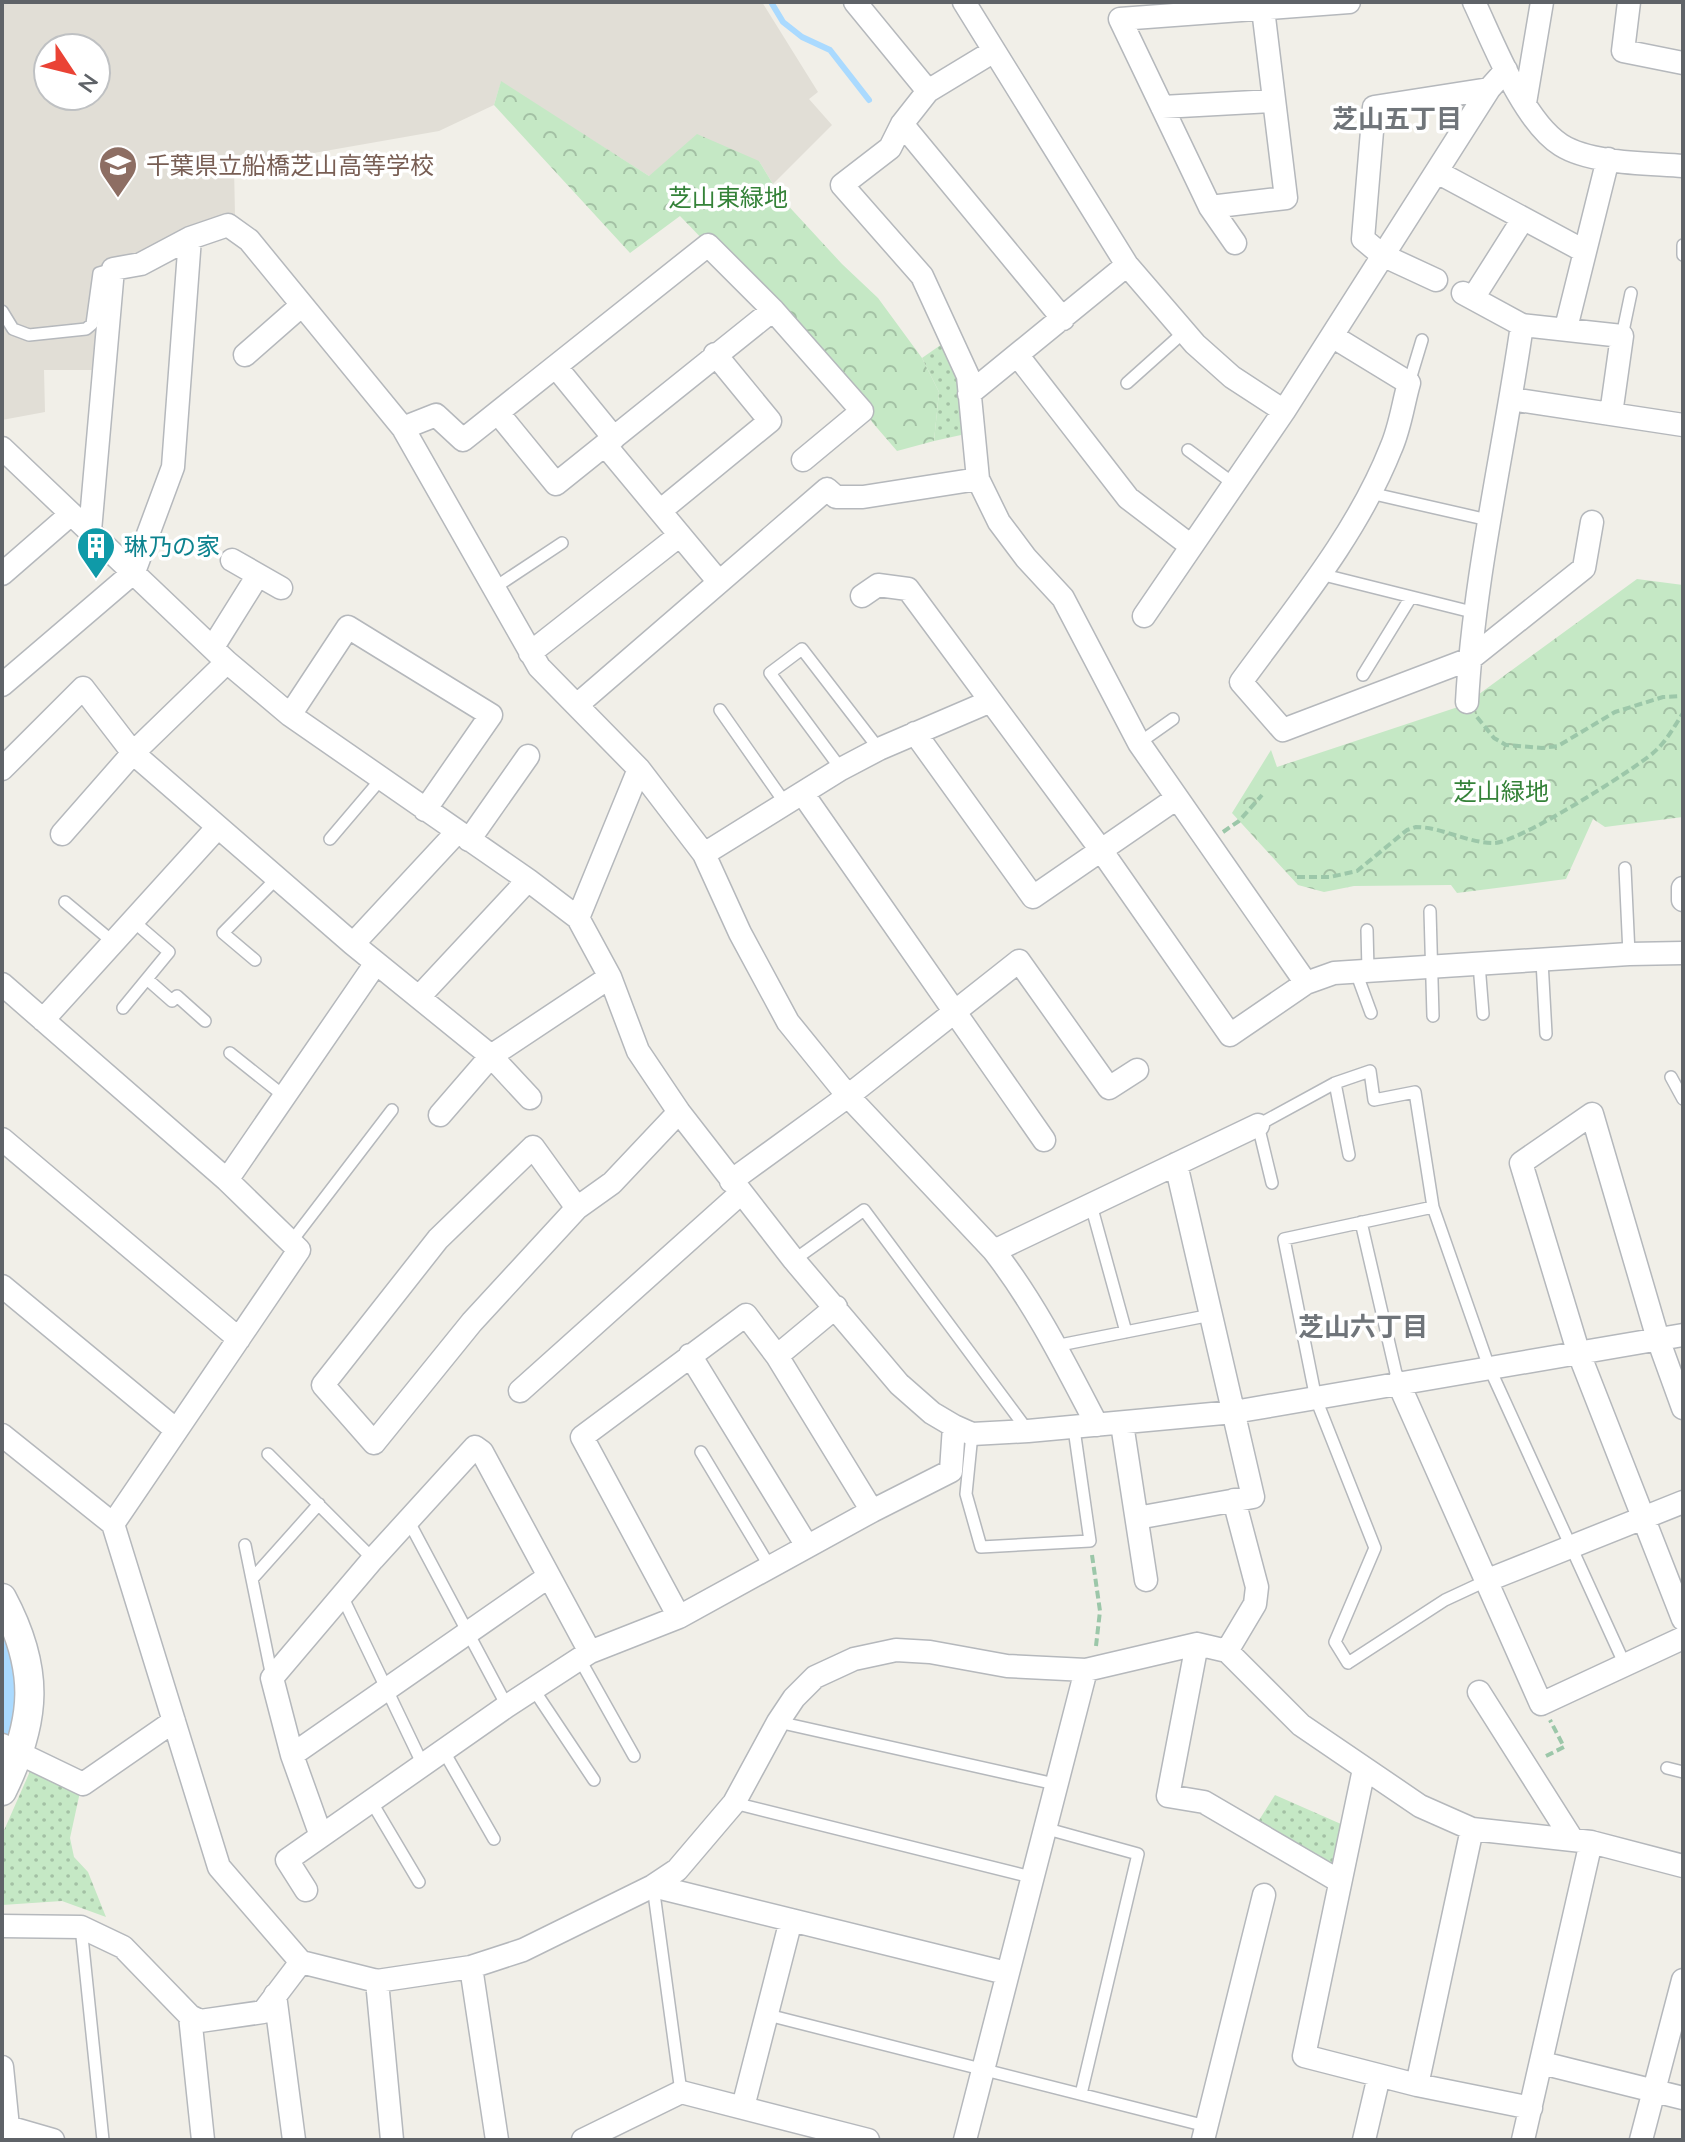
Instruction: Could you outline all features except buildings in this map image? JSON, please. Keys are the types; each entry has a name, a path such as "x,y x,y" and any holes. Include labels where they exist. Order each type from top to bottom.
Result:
{"street":[{"path":"855,2 928,91"},
{"path":"964,2 1127,265 1184,332 1232,377 1284,411"},
{"path":"1235,243 1210,207 1120,19 1349,2"},
{"path":"1474,2 1525,103 1561,145 1608,159 1683,166"},
{"path":"1525,103 1542,2"},
{"path":"1629,2 1623,51 1683,63"},
{"path":"1210,207 1286,198 1263,9"},
{"path":"994,51 928,91 902,124 890,148 842,185 922,276 968,376 978,479 999,522 1026,558 1063,598 1139,743 1306,983"},
{"path":"1144,616 1284,411 1489,89 1506,70"},
{"path":"1436,280 1382,255 1363,239 1374,107 1489,89"},
{"path":"1162,107 1273,101"},
{"path":"902,124 1063,319"},
{"path":"1566,328 1608,159"},
{"path":"1437,172 1584,251"},
{"path":"1523,219 1468,295 1522,325 1622,336 1611,414"},
{"path":"90,531 113,269 141,264 190,238 228,225 249,240 403,428 539,667 639,769 704,854 740,933 788,1022 848,1096 1011,1273 1055,1346 1086,1427"},
{"path":"2,685 134,572 173,467 190,238"},
{"path":"403,428 436,415 463,440 708,245 773,310 862,411 803,460"},
{"path":"969,394 1127,265"},
{"path":"245,355 302,305"},
{"path":"498,413 556,484 773,310"},
{"path":"1467,702 1488,520 1522,325"},
{"path":"1332,336 1409,383 1392,446 1370,493 1320,574 1241,682 1283,730 1470,659 1584,568 1592,522"},
{"path":"660,511 770,421 715,354"},
{"path":"1018,356 1128,498 1191,546"},
{"path":"556,367 660,511 719,582"},
{"path":"1511,399 1683,425"},
{"path":"2,448 220,654 290,715 578,918 610,977 638,1051 679,1112 794,1260 899,1384 932,1413 963,1430 1028,1431 1234,1412 1683,1335"},
{"path":"577,705 827,489 836,497 863,497 978,479"},
{"path":"2,574 71,514"},
{"path":"530,653 680,535"},
{"path":"232,560 281,588"},
{"path":"62,834 220,654 258,575"},
{"path":"862,596 878,585 908,589 1101,850 1230,1035 1306,983 1334,973 1683,953"},
{"path":"290,715 348,627 491,715 425,810"},
{"path":"2,769 83,688 133,753 276,879 491,1056 530,1098"},
{"path":"704,854 841,769 879,749 991,701"},
{"path":"915,733 1033,897 1177,798"},
{"path":"353,944 463,836 528,756"},
{"path":"578,918 639,769"},
{"path":"794,799 954,1011 1044,1140"},
{"path":"43,1020 217,828"},
{"path":"419,997 528,880"},
{"path":"1683,888 1683,900"},
{"path":"520,1391 736,1187 1019,961 1109,1088 1137,1070"},
{"path":"227,1180 376,963"},
{"path":"440,1115 491,1056 610,977"},
{"path":"2,984 227,1180 299,1250 113,1524"},
{"path":"577,1208 533,1147 438,1239 323,1385 374,1443 472,1322 577,1208 612,1183 679,1112"},
{"path":"1683,1408 1658,1339 1592,1114 1521,1163 1578,1351 1683,1619"},
{"path":"994,1251 1258,1125"},
{"path":"2,1139 239,1339"},
{"path":"1137,1518 1253,1497 1176,1164"},
{"path":"2,1286 175,1429"},
{"path":"777,1356 836,1307"},
{"path":"679,1617 582,1437 746,1315 777,1356 872,1511"},
{"path":"690,1355 807,1546"},
{"path":"1398,1382 1541,1704 1683,1638"},
{"path":"1122,1424 1146,1580"},
{"path":"306,1890 287,1860 443,1750 584,1655 679,1617 951,1471 963,1430"},
{"path":"2,1435 113,1524 219,1867 301,1962 377,1981 471,1967 523,1950 653,1886 677,1870 734,1803 778,1722 794,1698 815,1677 854,1659 896,1650 930,1652 1007,1666 1090,1670 1197,1644 1227,1651 1301,1725 1420,1806 1472,1829 1582,1840 1683,1866"},
{"path":"321,1836 292,1755 272,1678 373,1559 475,1447 482,1452 548,1577 584,1655"},
{"path":"1227,1651 1255,1604 1257,1587 1234,1500"},
{"path":"1488,1580 1683,1502"},
{"path":"292,1755 548,1577"},
{"path":"2,1598 20,1637 28,1671 29,1695 26,1728 10,1750 2,1791"},
{"path":"1197,1644 1168,1796 1204,1802 1339,1881"},
{"path":"965,2140 1055,1784 1090,1670"},
{"path":"1479,1692 1582,1840 1542,2063 1523,2140"},
{"path":"10,1750 83,1784 174,1721"},
{"path":"1364,1769 1304,2056 1417,2085 1531,2108"},
{"path":"1417,2085 1472,1829"},
{"path":"653,1886 1006,1973"},
{"path":"1204,2133 1264,1895"},
{"path":"743,2107 791,1920"},
{"path":"2,1926 81,1927 123,1947 190,2016 200,2021 263,2012 301,1962"},
{"path":"471,1967 497,2140"},
{"path":"1641,2140 1683,1980"},
{"path":"377,1981 392,2140"},
{"path":"275,1995 294,2140"},
{"path":"190,2016 203,2140"},
{"path":"1542,2063 1683,2098"},
{"path":"2,2067 5,2127 53,2140"},
{"path":"1364,2140 1379,2076"},
{"path":"583,2140 681,2092 868,2140"}],"lane":[{"path":"1683,245 1683,255"},
{"path":"2,311 13,329 29,335 86,329 92,324 99,273 113,269"},
{"path":"1622,336 1631,293"},
{"path":"1127,383 1184,332"},
{"path":"1409,383 1422,340"},
{"path":"1188,450 1234,484"},
{"path":"1370,493 1488,520"},
{"path":"494,588 562,543"},
{"path":"1320,574 1476,613"},
{"path":"1363,675 1411,597"},
{"path":"841,769 770,673 802,649 879,749"},
{"path":"720,710 794,799"},
{"path":"1139,743 1173,719"},
{"path":"330,839 381,779"},
{"path":"1625,868 1629,954"},
{"path":"255,960 223,933 276,879"},
{"path":"65,902 113,942"},
{"path":"1430,911 1433,1016"},
{"path":"123,1008 169,952 133,921"},
{"path":"1367,930 1362,971 1371,1013"},
{"path":"1542,961 1546,1034"},
{"path":"1479,964 1483,1014"},
{"path":"147,979 172,1001 177,996 205,1021"},
{"path":"230,1053 284,1096"},
{"path":"1272,1183 1258,1125 1335,1083 1370,1071 1374,1100 1415,1092 1433,1207 1489,1367 1625,1665"},
{"path":"1671,1077 1683,1099"},
{"path":"1335,1083 1349,1155"},
{"path":"291,1242 392,1110"},
{"path":"1091,1205 1126,1332"},
{"path":"1433,1207 1284,1239 1316,1399 1375,1548 1335,1642 1348,1663 1445,1600 1488,1580"},
{"path":"794,1260 864,1210 1028,1431"},
{"path":"1361,1222 1398,1382"},
{"path":"1055,1346 1211,1315"},
{"path":"963,1430 966,1494 981,1547 1090,1541 1086,1427"},
{"path":"701,1452 770,1567"},
{"path":"268,1454 373,1559"},
{"path":"252,1579 319,1504"},
{"path":"408,1520 507,1706"},
{"path":"245,1545 272,1678"},
{"path":"342,1596 423,1765"},
{"path":"584,1655 634,1756"},
{"path":"534,1690 594,1780"},
{"path":"778,1722 1055,1784"},
{"path":"443,1750 494,1839"},
{"path":"1667,1768 1683,1772"},
{"path":"371,1801 419,1882"},
{"path":"734,1803 1031,1877"},
{"path":"1044,1828 1138,1854 1081,2094"},
{"path":"653,1886 681,2092"},
{"path":"81,1927 103,2140"},
{"path":"768,2015 1081,2094 1204,2133"}],"path":[{"path":"1467,702 1494,738 1506,745 1542,748 1558,746 1615,712 1663,697 1683,696"},
{"path":"1297,877 1330,877 1357,871 1407,830 1416,827 1482,841 1509,841 1581,801 1641,762 1666,739 1683,713"},
{"path":"1209,842 1239,821 1262,795"},
{"path":"1090,1541 1100,1611 1090,1670"},
{"path":"1541,1704 1564,1747"}],"shaded area":[{"name":"千葉県立船橋芝山高等学校","path":"2,2 762,2 818,92 809,99 832,125 773,184 759,161 649,176 501,82 494,105 439,131 234,167 235,215 206,222 139,258 108,262 96,370 44,370 45,412 2,420"}],"green space":[{"name":"芝山東緑地","path":"501,81 649,176 697,134 759,161 782,199 878,298 922,358 939,392 934,441 897,451 872,422 866,408 680,216 630,253 494,105"},
{"path":"945,342 963,395 961,435 934,441 939,392 922,358"},
{"name":"芝山緑地","path":"1637,579 1683,585 1683,817 1605,827 1593,819 1566,879 1457,893 1451,885 1354,886 1324,892 1298,885 1232,813 1271,750 1277,767 1464,705"},
{"path":"31,1769 80,1792 70,1838 74,1857 88,1872 106,1917 62,1901 2,1905 2,1835"},
{"path":"1275,1795 1341,1824 1331,1868 1254,1828"}],"waterway":[{"path":"771,2 783,22 802,37 830,50 869,100"},
{"path":"2,1640 11,1691 9,1716 2,1741"}],"place":[{"name":"千葉県立船橋芝山高等学校","path":"118,199"},
{"name":"琳乃の家","path":"96,580"}],"district":[{"name":"芝山五丁目","path":"1397,118"},
{"name":"芝山六丁目","path":"1363,1326"}]}
